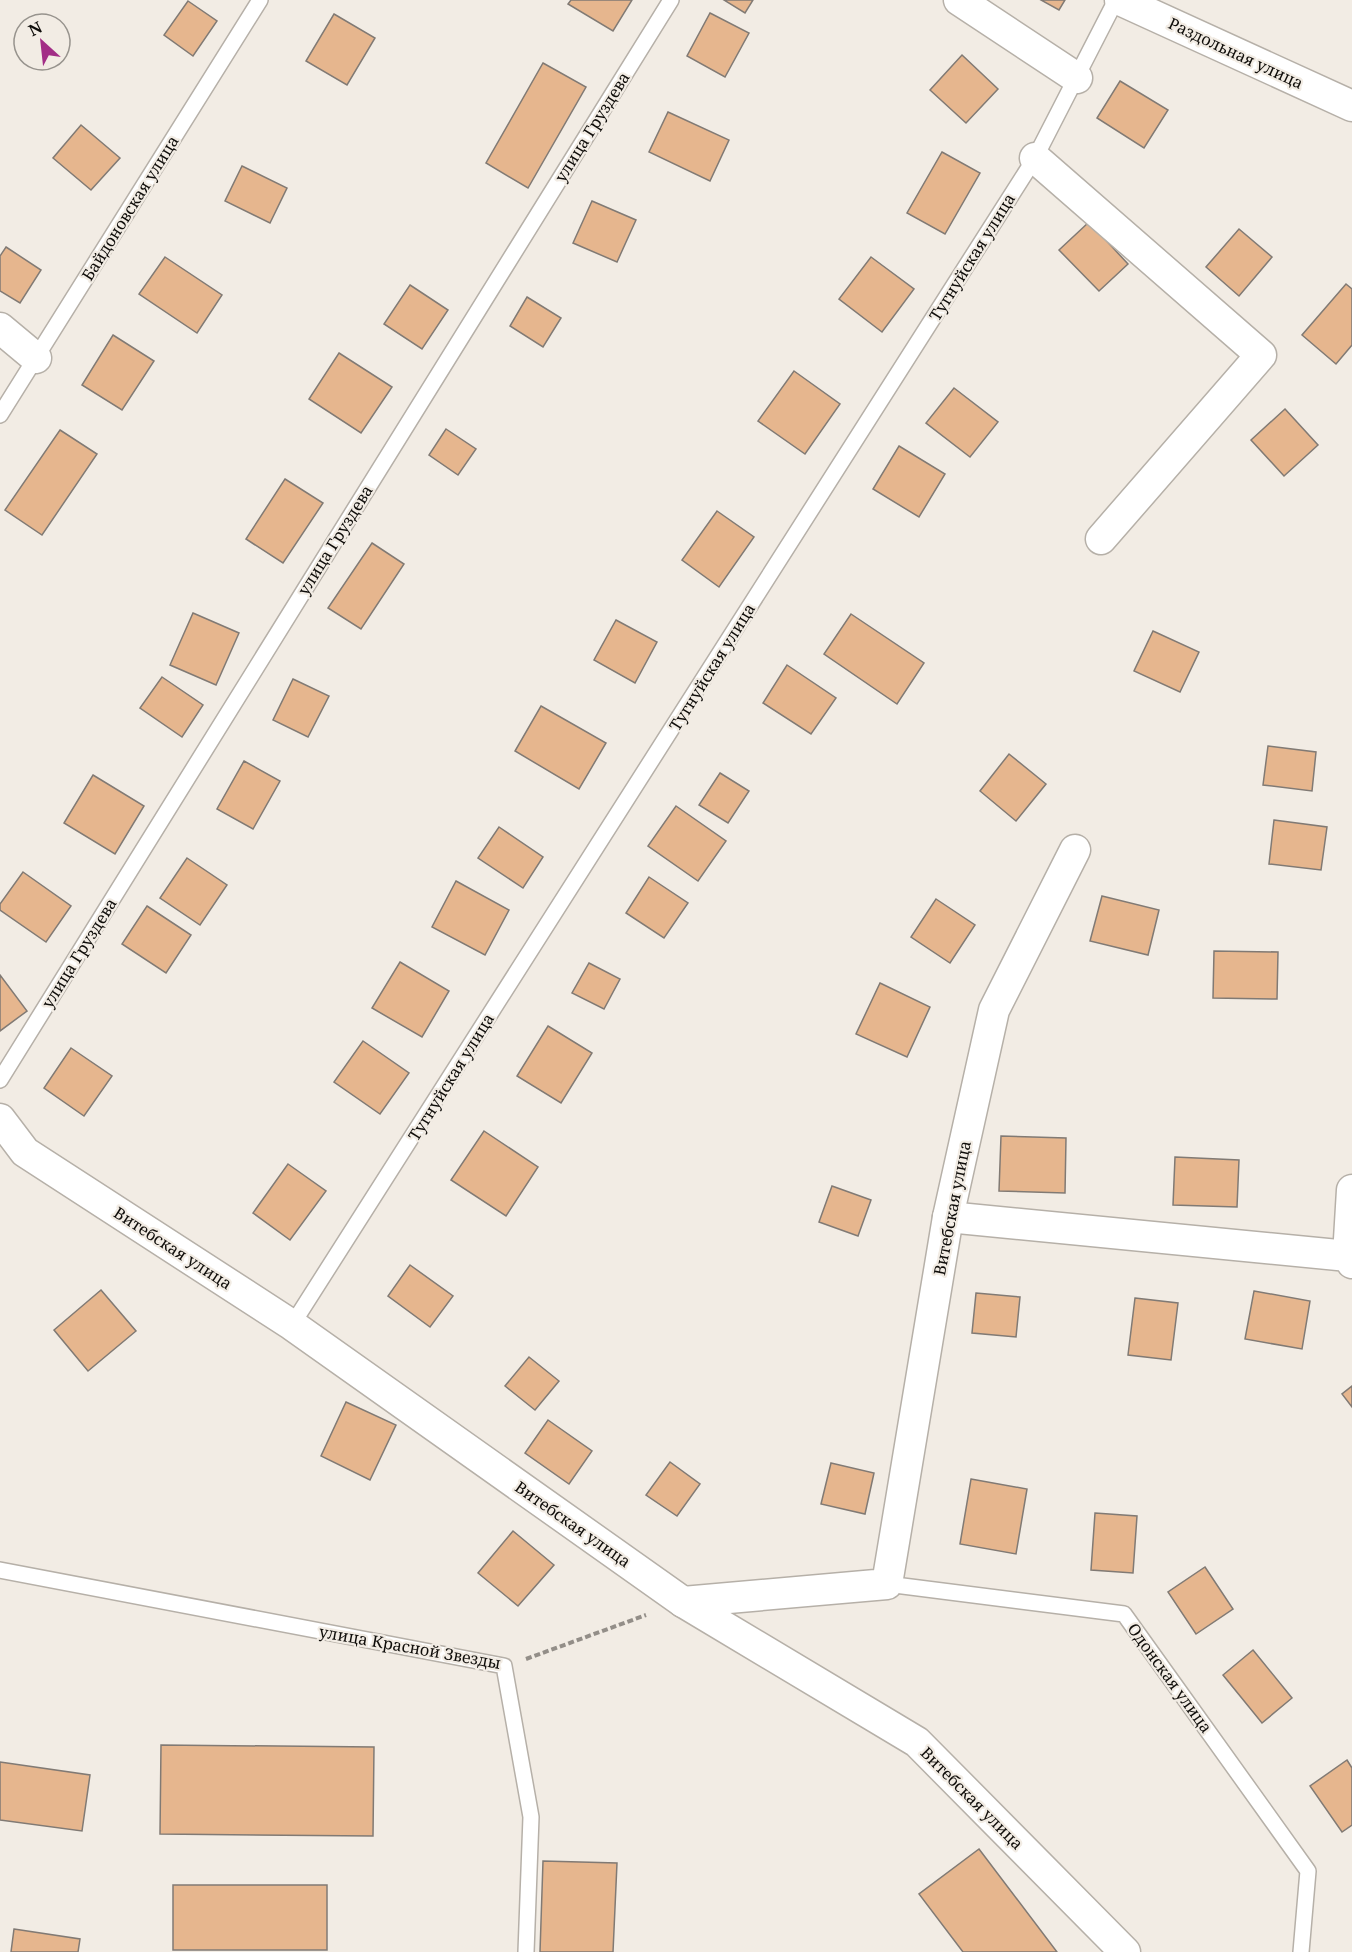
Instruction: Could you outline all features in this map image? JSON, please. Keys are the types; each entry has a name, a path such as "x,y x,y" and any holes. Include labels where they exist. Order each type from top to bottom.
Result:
{"street":[{"path":"959,0 1077,78"},
{"name":"Раздольная улица","path":"1118,0 1352,106"},
{"path":"1035,158 1261,355 1101,539"},
{"path":"0,328 36,358"},
{"name":"Витебская улица","path":"887,1584 948,1216 994,1010 1075,850"},
{"name":"Витебская улица","path":"0,1119 25,1152 292,1325 683,1602 917,1742 1125,1952"},
{"path":"948,1216 1350,1260 1352,1190"},
{"path":"683,1602 887,1584"}],"lane":[{"name":"Байдоновская улица","path":"0,415 260,0"},
{"name":"улица Груздева","path":"0,1080 671,0"},
{"name":"Тугнуйская улица","path":"292,1325 1035,158 1118,0"},
{"name":"улица Красной Звезды","path":"0,1570 504,1666"},
{"name":"Одонская улица","path":"887,1584 1124,1614 1308,1871 1301,1952"},
{"path":"504,1666 531,1817 526,1952"}],"path":[{"name":"улица Красной Звезды","path":"504,1666 683,1602"}],"building":[{"path":"571,0 632,0 613,31 568,4"},
{"path":"724,0 753,0 745,13"},
{"path":"1041,0 1065,0 1059,10"},
{"path":"188,1 217,21 193,56 164,35"},
{"path":"710,13 749,33 725,77 687,56"},
{"path":"334,14 375,38 347,85 306,61"},
{"path":"962,55 998,89 966,123 930,90"},
{"path":"543,63 586,87 528,188 486,163"},
{"path":"1120,81 1168,110 1144,148 1097,118"},
{"path":"668,112 729,140 710,181 649,152"},
{"path":"81,125 120,158 91,190 53,158"},
{"path":"942,152 980,173 945,234 907,213"},
{"path":"242,166 287,188 270,223 225,201"},
{"path":"592,201 636,220 617,262 573,243"},
{"path":"1089,222 1128,264 1099,291 1059,250"},
{"path":"1239,229 1272,257 1239,296 1206,267"},
{"path":"6,247 41,270 20,303 0,291 0,256"},
{"path":"165,257 222,295 197,333 139,294"},
{"path":"871,257 914,289 882,332 839,299"},
{"path":"1346,284 1352,289 1352,345 1336,364 1302,335"},
{"path":"410,285 448,310 422,349 384,324"},
{"path":"527,297 561,318 543,347 510,326"},
{"path":"113,335 154,361 122,410 82,385"},
{"path":"339,353 392,387 361,433 309,399"},
{"path":"794,371 840,404 805,454 758,421"},
{"path":"954,388 998,422 970,457 926,423"},
{"path":"1285,409 1318,445 1284,476 1251,440"},
{"path":"446,429 476,449 458,475 429,455"},
{"path":"60,430 97,454 42,535 5,510"},
{"path":"899,446 945,474 919,517 873,489"},
{"path":"285,479 323,503 283,563 246,539"},
{"path":"717,511 754,537 719,587 682,560"},
{"path":"372,543 404,564 361,629 328,608"},
{"path":"193,613 239,633 216,685 170,665"},
{"path":"851,614 924,663 897,704 824,654"},
{"path":"616,620 657,642 635,683 594,660"},
{"path":"1153,631 1199,652 1180,692 1134,671"},
{"path":"787,665 836,698 811,734 763,703"},
{"path":"162,677 203,705 182,737 140,708"},
{"path":"293,679 329,696 308,737 273,720"},
{"path":"541,706 606,743 579,789 515,751"},
{"path":"1268,746 1316,752 1312,791 1263,785"},
{"path":"1009,754 1046,784 1016,821 980,791"},
{"path":"244,761 280,781 253,829 217,809"},
{"path":"720,773 749,791 728,823 699,805"},
{"path":"93,775 144,806 115,854 64,823"},
{"path":"676,806 726,841 698,881 648,846"},
{"path":"1274,820 1327,827 1321,870 1269,864"},
{"path":"499,827 543,857 523,888 478,858"},
{"path":"187,858 227,885 200,925 160,898"},
{"path":"23,872 71,906 46,942 0,910 0,904"},
{"path":"649,877 688,903 664,938 626,913"},
{"path":"456,881 509,910 485,955 432,927"},
{"path":"1102,896 1159,910 1148,955 1090,941"},
{"path":"936,899 975,925 950,963 911,937"},
{"path":"147,906 191,935 166,973 122,944"},
{"path":"1214,951 1278,952 1277,999 1213,998"},
{"path":"400,962 449,991 422,1037 372,1008"},
{"path":"589,963 620,979 604,1009 572,993"},
{"path":"0,975 27,1011 0,1031"},
{"path":"880,983 930,1007 907,1057 856,1034"},
{"path":"548,1026 592,1053 561,1103 517,1076"},
{"path":"363,1041 409,1073 380,1114 334,1082"},
{"path":"71,1048 112,1076 84,1116 44,1088"},
{"path":"484,1131 538,1167 506,1216 451,1180"},
{"path":"1001,1136 1066,1138 1065,1193 999,1191"},
{"path":"1175,1157 1239,1160 1237,1207 1173,1205"},
{"path":"288,1164 326,1191 290,1240 253,1213"},
{"path":"832,1186 871,1200 858,1236 819,1222"},
{"path":"410,1265 453,1296 430,1327 388,1296"},
{"path":"101,1290 136,1331 88,1371 54,1330"},
{"path":"1254,1291 1310,1301 1302,1349 1245,1339"},
{"path":"976,1293 1020,1297 1016,1337 972,1333"},
{"path":"1135,1298 1178,1303 1171,1360 1128,1355"},
{"path":"529,1357 559,1381 535,1410 505,1386"},
{"path":"1352,1386 1352,1407 1342,1394"},
{"path":"346,1402 396,1425 370,1480 321,1456"},
{"path":"548,1420 592,1451 569,1484 525,1453"},
{"path":"670,1462 700,1484 677,1516 646,1495"},
{"path":"831,1463 874,1473 865,1514 821,1504"},
{"path":"971,1479 1027,1489 1016,1554 960,1544"},
{"path":"1095,1513 1137,1516 1133,1573 1091,1570"},
{"path":"513,1531 554,1565 518,1606 478,1573"},
{"path":"1205,1567 1233,1609 1196,1634 1168,1592"},
{"path":"1253,1650 1292,1698 1262,1723 1223,1675"},
{"path":"161,1745 374,1747 373,1836 160,1834"},
{"path":"1347,1760 1352,1768 1352,1825 1342,1832 1310,1786"},
{"path":"0,1762 90,1775 82,1831 0,1820"},
{"path":"979,1849 1057,1952 963,1952 919,1894"},
{"path":"543,1861 617,1863 613,1952 540,1952"},
{"path":"173,1885 327,1885 327,1950 173,1950"},
{"path":"14,1929 80,1939 78,1952 11,1952"}]}
